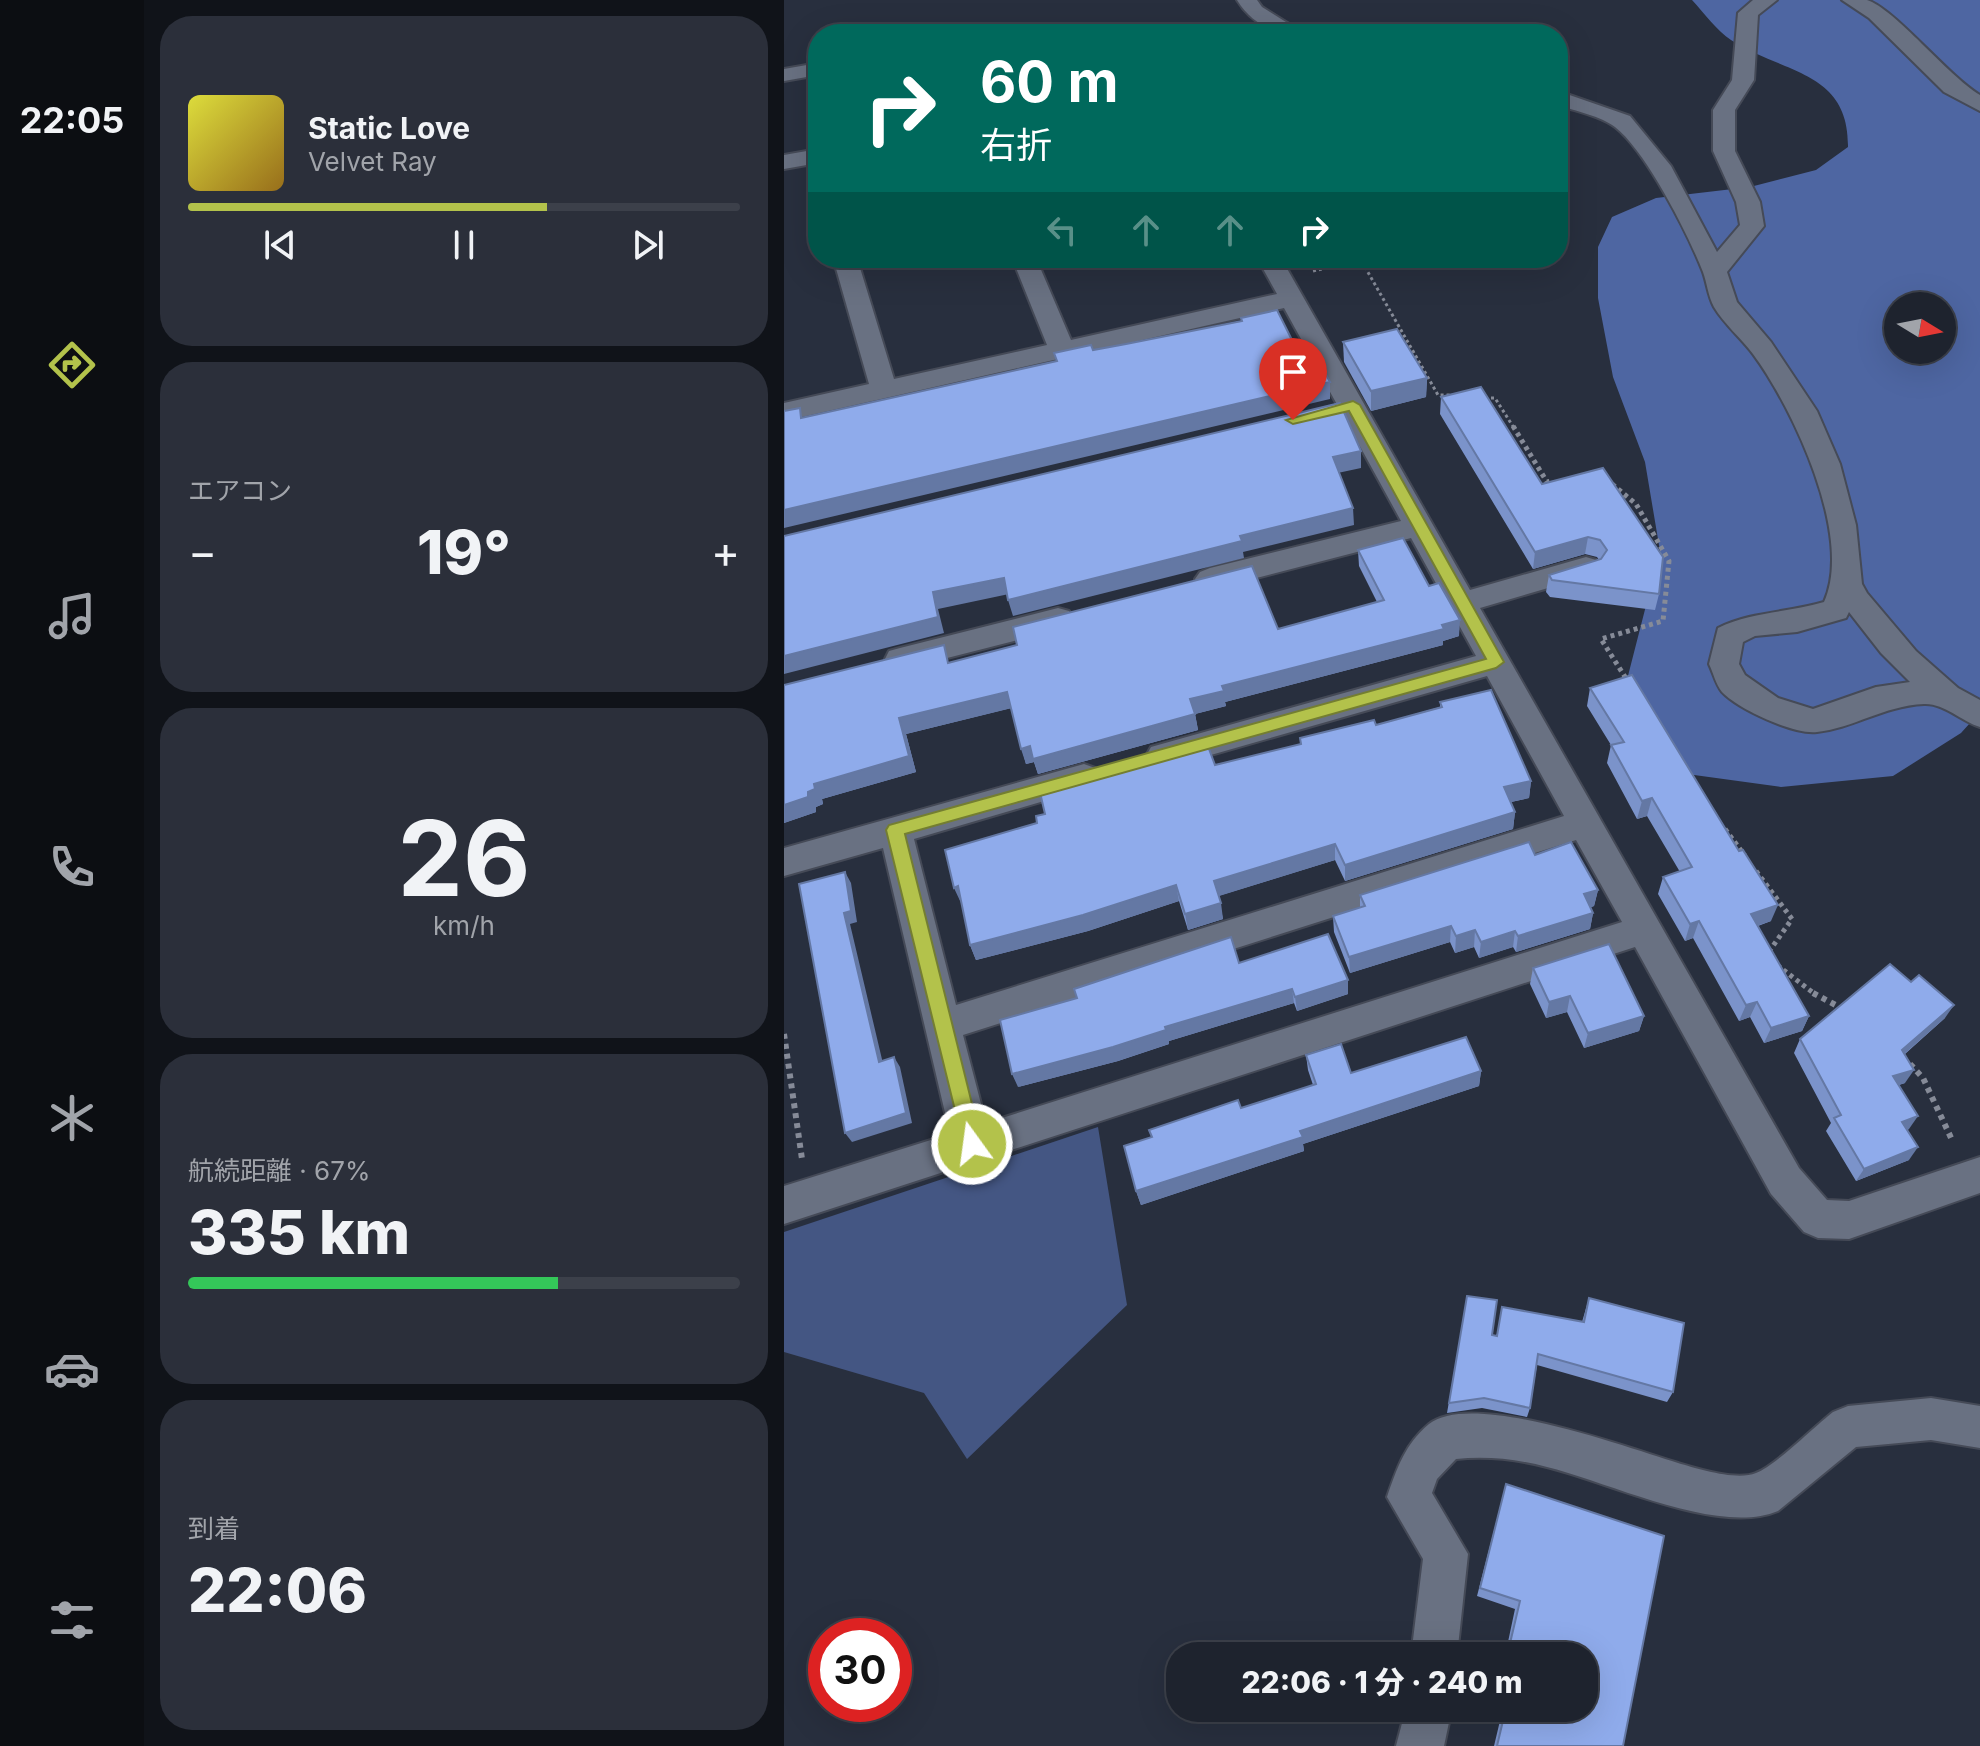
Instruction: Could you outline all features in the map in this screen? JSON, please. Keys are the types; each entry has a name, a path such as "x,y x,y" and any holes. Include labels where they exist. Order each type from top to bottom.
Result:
{"street":[{"path":"1247,0 1254,11 1277,24"},
{"path":"1715,271 1752,226 1748,202 1724,151 1724,110 1743,80 1748,13 1767,0"},
{"path":"1852,0 1876,14 1952,87 1980,104"},
{"path":"786,68 808,69"},
{"path":"1568,102 1622,121 1660,166 1715,271 1725,304 1762,348 1804,411 1826,464 1842,525 1847,584 1860,608 1916,672 1947,696 1980,715"},
{"path":"784,162 808,160"},
{"path":"848,268 884,389"},
{"path":"1028,268 1062,349"},
{"path":"784,412 1062,349 1281,278 1642,930 1785,1181 1818,1219 1849,1220 1974,1176"},
{"path":"1322,413 1353,405"},
{"path":"1187,586 1419,526"},
{"path":"1461,603 1586,567"},
{"path":"1847,584 1835,610 1797,621 1750,625 1729,636 1724,664 1733,683 1767,707 1813,721 1834,717 1876,699 1926,692 1947,696"},
{"path":"877,665 1078,613"},
{"path":"784,862 1496,662"},
{"path":"943,1025 1583,824"},
{"path":"895,830 972,1144"},
{"path":"796,1201 1642,930"},
{"path":"1436,1642 1446,1554 1409,1497 1419,1466 1446,1438 1486,1435 1546,1445 1713,1495 1763,1496 1848,1427 1931,1419 1980,1427"},
{"path":"1420,1746 1427,1722"}],"path":[{"path":"1281,278 1327,268"},
{"path":"1366,268 1438,395 1452,396"},
{"path":"1481,397 1495,398 1547,482 1560,480"},
{"path":"1608,480 1636,504 1669,561 1663,621 1601,639 1635,693"},
{"path":"1721,825 1792,919 1766,955 1823,1001 1848,1012"},
{"path":"784,1034 796,1201"},
{"path":"1903,1056 1923,1078 1974,1176"}],"shaded area":[{"path":"1692,0 1980,0 1980,712 1961,733 1893,776 1781,787 1665,771 1620,707 1660,551 1645,462 1613,377 1598,298 1598,247 1612,217 1656,198 1750,187 1816,170 1848,147 1845,122 1837,103 1825,88 1809,77 1731,40"},
{"path":"1098,1127 1127,1305 967,1459 924,1393 784,1352 784,1232"}],"building":[{"path":"1277,310 1299,354 1313,351 1330,382 784,510 784,411 800,408 801,418 1057,361 1054,353 1091,345 1093,350 1126,344 1242,321 1241,318"},
{"path":"1397,329 1427,378 1371,391 1343,342"},
{"path":"1481,387 1542,484 1603,468 1663,557 1659,594 1552,580 1549,575 1601,559 1607,550 1600,540 1588,537 1535,552 1441,397"},
{"path":"1340,403 1361,451 1333,457 1353,508 1240,536 1242,541 1008,600 1004,578 933,592 938,617 784,656 784,536"},
{"path":"1403,538 1429,586 1439,583 1460,620 1442,625 1444,629 1222,686 1224,691 1190,699 1195,714 1033,759 1030,746 1021,749 1007,692 899,718 909,756 814,784 815,789 808,792 808,797 784,805 784,685 944,645 948,663 1017,645 1013,627 1252,566 1278,629 1384,600 1358,550"},
{"path":"1632,675 1739,851 1743,850 1778,905 1751,914 1809,1016 1771,1028 1757,1002 1746,1005 1699,921 1690,924 1663,877 1692,867 1652,798 1642,801 1611,745 1624,742 1590,688"},
{"path":"1491,690 1531,781 1504,787 1515,812 1345,865 1335,844 1214,881 1221,903 1185,914 1176,885 1083,915 970,945 958,886 954,888 945,850 1037,823 1036,816 1045,814 1039,788 1206,741 1215,765 1301,744 1300,738 1374,720 1376,725 1442,707 1440,702"},
{"path":"1529,842 1535,855 1571,842 1598,890 1584,894 1593,913 1518,936 1515,931 1481,942 1475,930 1456,936 1451,926 1349,957 1333,916 1365,906 1360,895"},
{"path":"845,872 851,911 844,913 879,1062 894,1057 906,1113 845,1133 799,884"},
{"path":"1328,934 1348,980 1295,997 1292,989 1165,1027 1166,1030 1113,1047 1012,1074 1000,1020 1077,998 1074,989 1231,937 1239,963"},
{"path":"1609,944 1644,1016 1588,1033 1570,996 1549,1002 1533,968"},
{"path":"1890,964 1911,982 1919,975 1954,1005 1902,1050 1914,1070 1893,1076 1918,1116 1902,1122 1918,1147 1864,1169 1834,1118 1841,1115 1800,1039"},
{"path":"1466,1037 1481,1071 1300,1131 1303,1137 1136,1191 1124,1146 1152,1137 1149,1130 1238,1100 1241,1108 1316,1084 1306,1055 1341,1044 1351,1073"},
{"path":"1467,1296 1497,1300 1492,1335 1497,1336 1502,1307 1584,1322 1589,1298 1684,1323 1673,1392 1538,1354 1530,1408 1484,1398 1449,1403"},
{"path":"1506,1484 1664,1536 1623,1746 1497,1746 1503,1722 1598,1722 1598,1642 1510,1642 1520,1601 1480,1588"}],"route":[{"path":"972,1144 895,830 1496,662 1353,405 1293,420"}]}
